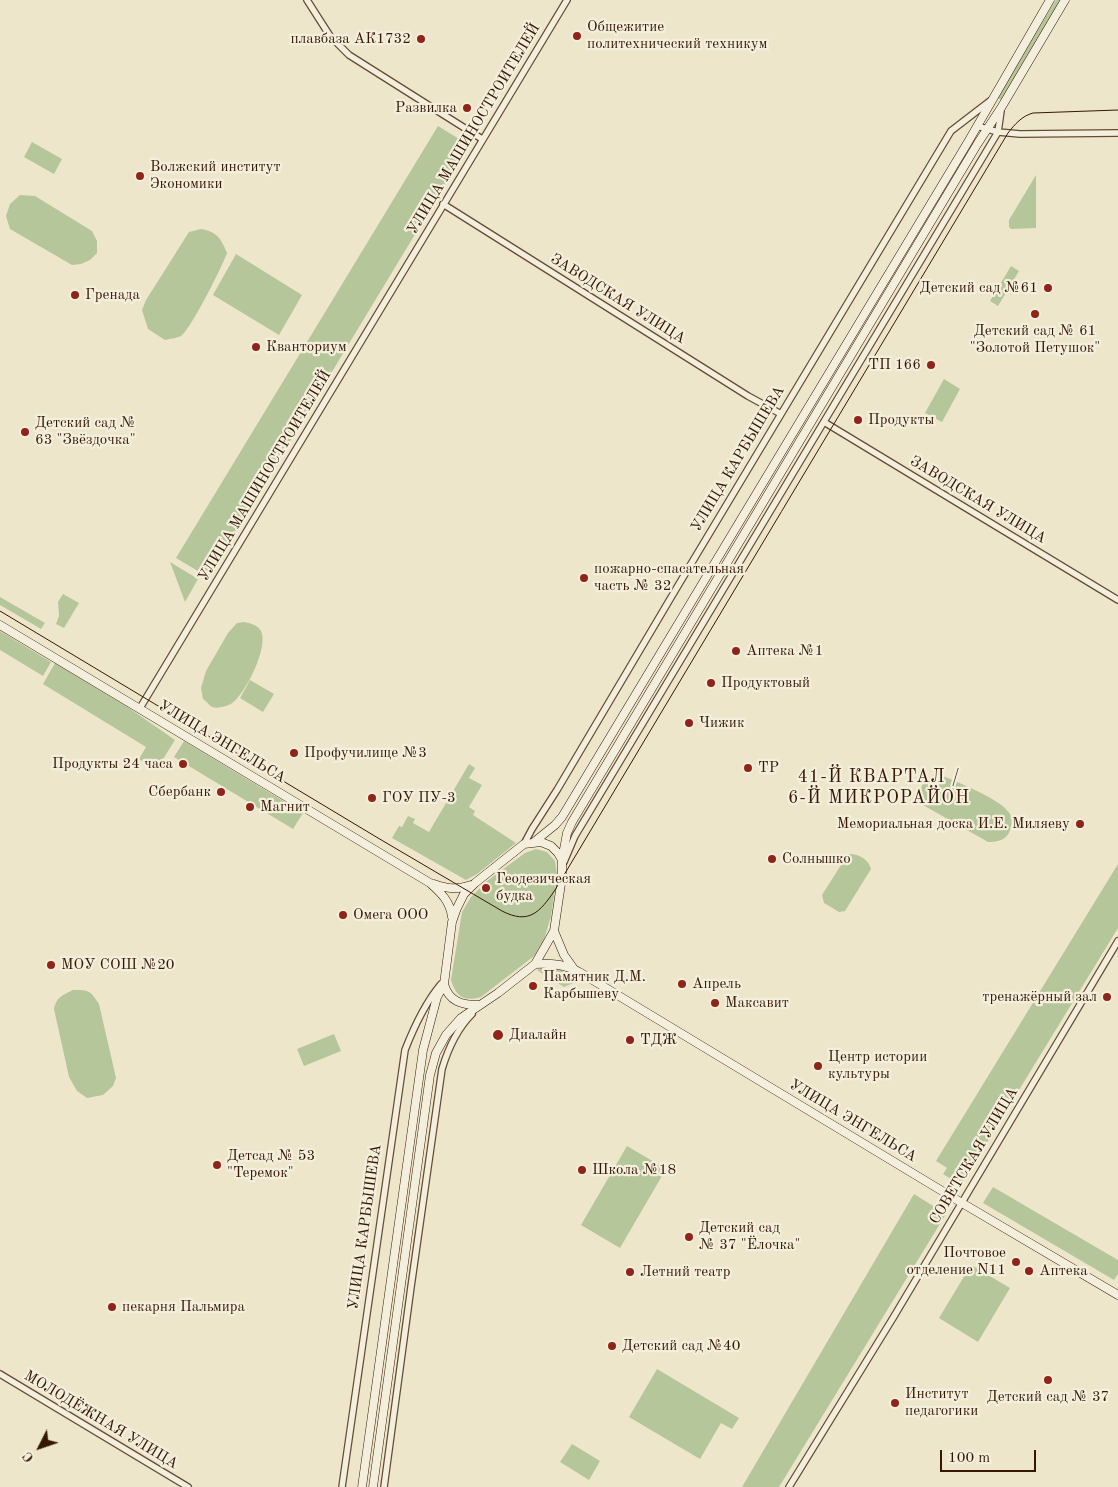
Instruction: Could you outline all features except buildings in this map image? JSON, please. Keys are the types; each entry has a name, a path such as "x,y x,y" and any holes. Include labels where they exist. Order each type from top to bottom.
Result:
{"street":[{"path":"307,0 330,36 349,55 482,139"},
{"name":"УЛИЦА МАШИНОСТРОИТЕЛЕЙ","path":"140,708 567,0"},
{"name":"УЛИЦА КАРБЫШЕВА","path":"524,844 534,842 562,817 977,126 1050,0"},
{"path":"373,1487 430,1075 436,1053 446,1035 461,1018 480,1006 535,964 554,931 562,877 562,863 569,827 1065,0"},
{"name":"УЛИЦА КАРБЫШЕВА","path":"362,1487 423,1050 437,997 444,982 452,922 457,908 464,894 475,883 524,844 951,131 990,101"},
{"path":"562,863 580,828 998,132 1001,108"},
{"path":"977,126 987,130 1020,134 1118,132"},
{"name":"ЗАВОДСКАЯ УЛИЦА","path":"443,204 748,396 781,414"},
{"name":"ЗАВОДСКАЯ УЛИЦА","path":"824,422 1118,600"},
{"name":"УЛИЦА ЭНГЕЛЬСА","path":"0,625 430,883 448,902 451,908 452,922"},
{"path":"534,842 541,842 551,846 558,853 562,863"},
{"name":"УЛИЦА ЭНГЕЛЬСА","path":"430,883 448,889 475,883"},
{"name":"УЛИЦА ЭНГЕЛЬСА","path":"554,931 564,955 574,969"},
{"name":"СОВЕТСКАЯ УЛИЦА","path":"789,1487 853,1384 1118,941"},
{"name":"УЛИЦА ЭНГЕЛЬСА","path":"535,964 549,963 574,969 1118,1295"},
{"path":"444,982 445,990 450,997 460,1003 480,1006"},
{"name":"УЛИЦА КАРБЫШЕВА","path":"342,1487 405,1050 434,994 444,982"},
{"path":"384,1487 442,1069 446,1054 454,1038 465,1020 480,1006"},
{"name":"МОЛОДЁЖНАЯ УЛИЦА","path":"0,1374 188,1487"}],"green space":[{"path":"1056,0 1061,0 1002,100 997,98"},
{"path":"438,126 469,145 208,577 176,558"},
{"path":"32,142 62,159 54,174 24,157"},
{"path":"1036,175 1036,228 1011,229 1009,227 1009,220"},
{"path":"20,195 35,196 92,231 97,241 97,253 90,260 72,265 10,229 6,216 10,204"},
{"path":"201,229 215,234 223,243 227,253 206,297 186,331 181,336 165,340 148,329 142,310 146,300 189,232"},
{"path":"236,254 302,295 279,335 213,295"},
{"path":"1011,266 1019,271 998,306 990,301"},
{"path":"944,379 960,389 942,422 925,413"},
{"path":"170,562 198,579 185,602"},
{"path":"63,594 79,603 64,628 56,624 59,616 58,602"},
{"path":"0,597 45,623 41,629 0,605"},
{"path":"244,622 256,626 261,631 263,638 259,659 249,681 237,699 227,706 214,708 203,699 201,688 206,671 228,633 237,623"},
{"path":"0,631 51,662 43,676 0,650"},
{"path":"55,663 126,706 175,740 156,770 139,759 146,747 43,684"},
{"path":"250,680 274,694 263,712 240,698"},
{"path":"184,741 303,813 293,829 174,757"},
{"path":"469,764 475,768 469,778 482,785 469,807 475,811 473,815 516,843 477,874 466,880 392,838 399,826 402,827 408,816 415,819 413,823 429,832"},
{"path":"938,774 977,791 1005,808 1010,814 1011,820 1011,828 1007,836 999,841 988,842 923,805 922,785 932,776"},
{"path":"536,849 547,852 555,861 557,875 551,916 544,940 534,956 481,997 470,999 462,997 455,991 451,980 462,912 471,897 487,881 525,853"},
{"path":"848,854 862,857 868,862 871,869 845,911 839,912 824,903 822,895"},
{"path":"1118,864 1118,928 961,1185 943,1174 947,1168 936,1161"},
{"path":"546,966 558,968 578,981 564,987 537,970"},
{"path":"73,990 89,992 99,1004 116,1078 113,1086 103,1095 87,1098 77,1091 69,1077 54,1009 58,999"},
{"path":"334,1034 341,1051 304,1066 297,1049"},
{"path":"627,1146 666,1169 620,1248 581,1225"},
{"path":"993,1187 1118,1260 1118,1274 1114,1280 983,1203"},
{"path":"914,1194 946,1214 779,1487 742,1487"},
{"path":"971,1265 1010,1288 978,1342 939,1318"},
{"path":"657,1369 739,1418 732,1429 721,1423 700,1459 629,1417"},
{"path":"572,1444 600,1461 589,1480 560,1462"}],"tram line":[{"path":"0,611 502,911 520,917 533,914 544,905 555,890 1013,126 1025,116 1033,113 1118,110"}],"place":[{"name":"Общежитие политехнический техникум","path":"577,36"},
{"name":"плавбаза АК1732","path":"421,39"},
{"name":"Развилка","path":"467,108"},
{"name":"Волжский институт Экономики","path":"140,176"},
{"name":"Детский сад №61","path":"1048,288"},
{"name":"Гренада","path":"75,295"},
{"name":"Детский сад № 61 \"Золотой Петушок\"","path":"1035,314"},
{"name":"Кванториум","path":"256,347"},
{"name":"ТП 166","path":"931,365"},
{"name":"Продукты","path":"858,420"},
{"name":"Детский сад № 63 \"Звёздочка\"","path":"25,432"},
{"name":"пожарно-спасательная часть № 32","path":"584,578"},
{"name":"Аптека №1","path":"736,651"},
{"name":"Продуктовый","path":"711,683"},
{"name":"Чижик","path":"689,723"},
{"name":"Профучилище №3","path":"294,753"},
{"name":"Продукты 24 часа","path":"183,764"},
{"name":"ТР","path":"748,768"},
{"name":"Сбербанк","path":"221,792"},
{"name":"ГОУ ПУ-3","path":"372,798"},
{"name":"Магнит","path":"250,807"},
{"name":"Мемориальная доска И.Е. Миляеву","path":"1080,824"},
{"name":"Солнышко","path":"772,859"},
{"name":"Геодезическая будка","path":"486,888"},
{"name":"Омега ООО","path":"343,915"},
{"name":"МОУ СОШ №20","path":"51,965"},
{"name":"Апрель","path":"682,984"},
{"name":"Памятник Д.М. Карбышеву","path":"533,986"},
{"name":"тренажёрный зал","path":"1107,997"},
{"name":"Максавит","path":"715,1003"},
{"name":"Диалайн","path":"498,1035"},
{"name":"ТДЖ","path":"630,1040"},
{"name":"Центр истории культуры","path":"818,1066"},
{"name":"Детсад № 53 \"Теремок\"","path":"217,1165"},
{"name":"Школа №18","path":"582,1170"},
{"name":"Детский сад № 37 \"Ёлочка\"","path":"689,1237"},
{"name":"Почтовое отделение N11","path":"1016,1262"},
{"name":"Аптека","path":"1029,1271"},
{"name":"Летний театр","path":"630,1272"},
{"name":"пекарня Пальмира","path":"112,1307"},
{"name":"Детский сад №40","path":"612,1346"},
{"name":"Детский сад № 37","path":"1048,1380"},
{"name":"Институт педагогики","path":"895,1403"}],"district":[{"name":"41-Й КВАРТАЛ / 6-Й МИКРОРАЙОН","path":"879,788"}]}
